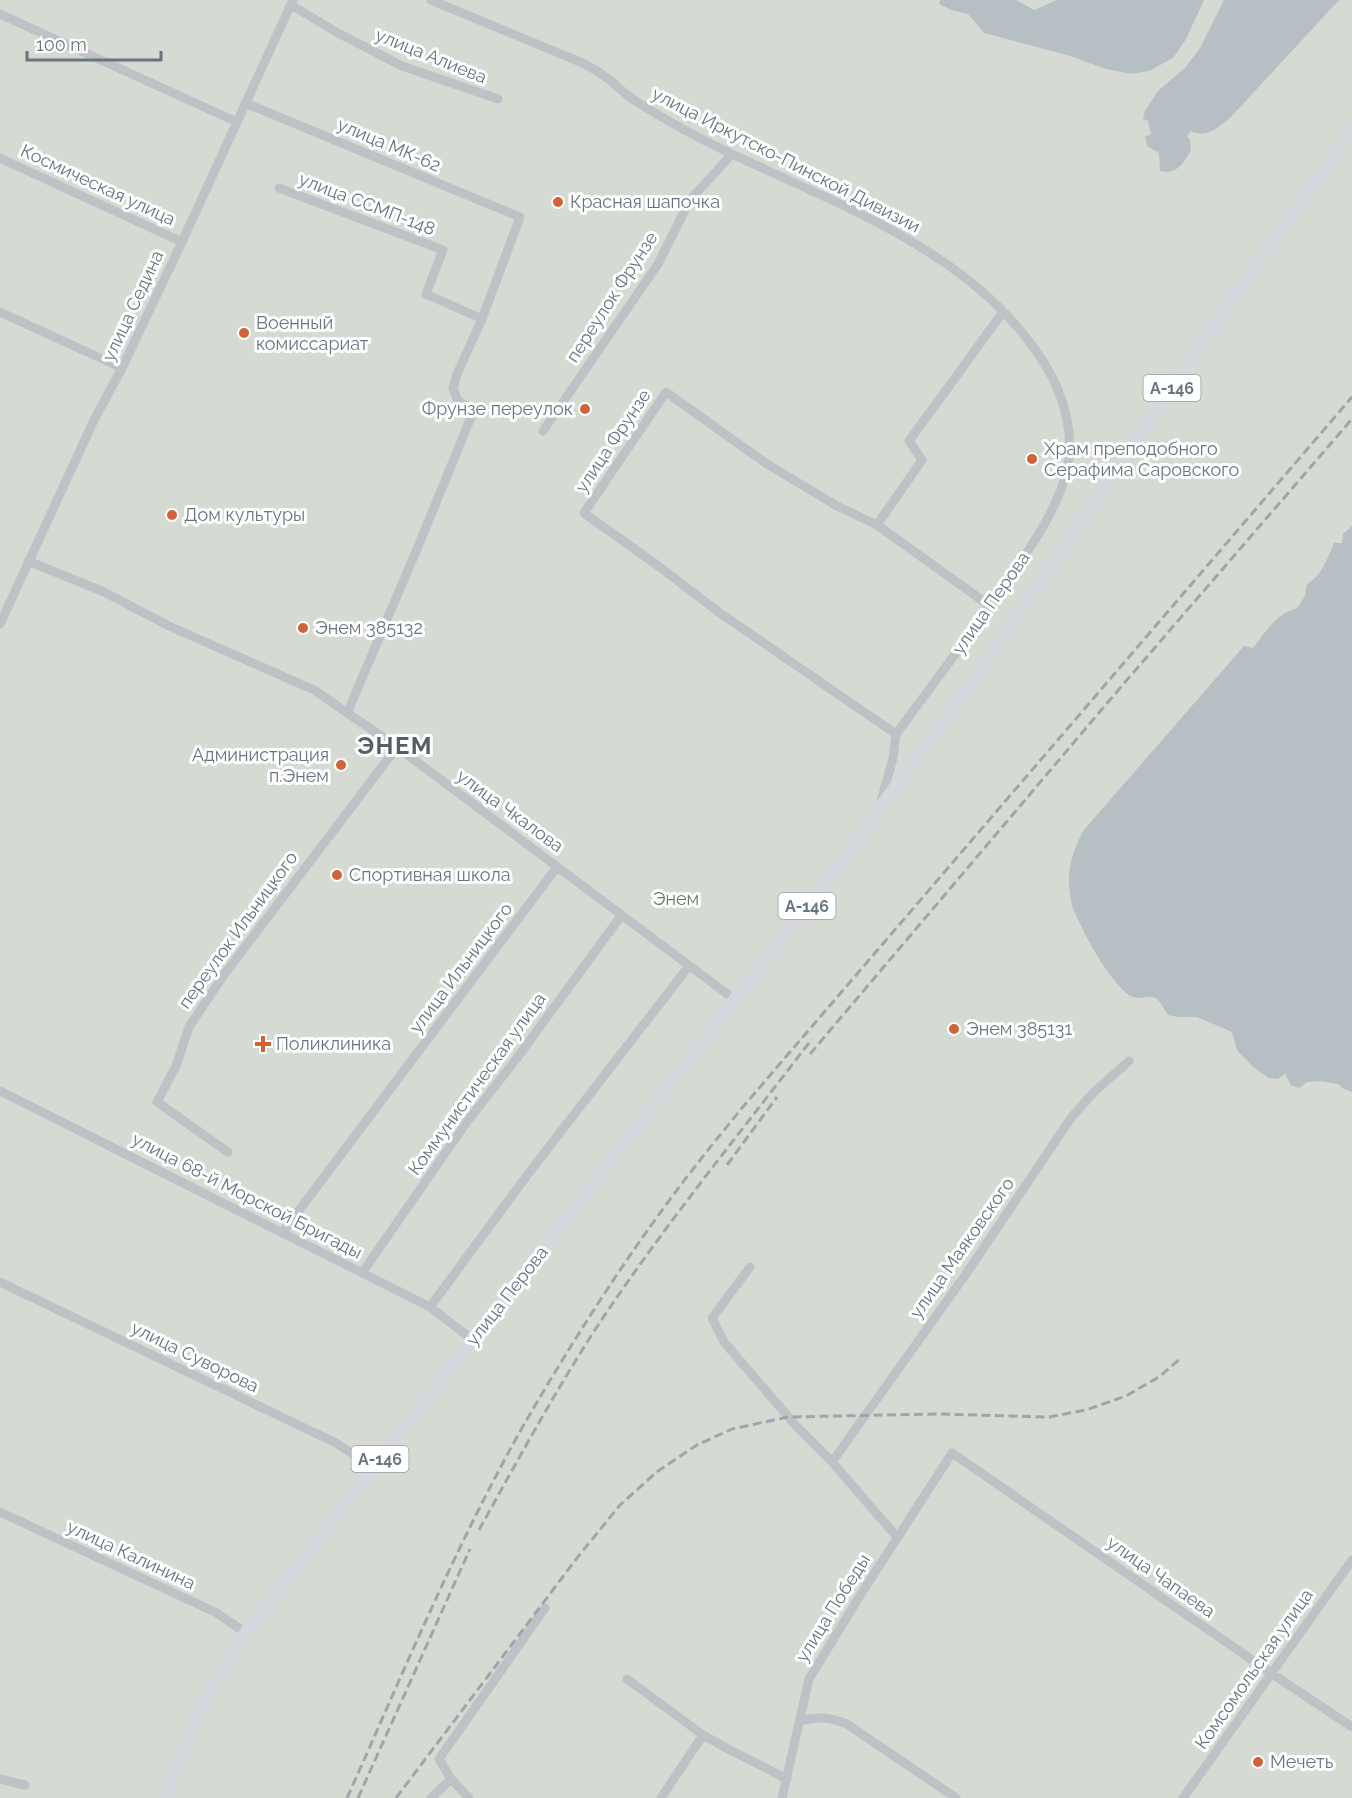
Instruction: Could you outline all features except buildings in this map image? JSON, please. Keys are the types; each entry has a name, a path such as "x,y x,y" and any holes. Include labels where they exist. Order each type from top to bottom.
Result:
{"highway":[{"name":"улица Перова","path":"166,1798 178,1760 203,1703 246,1633 879,811 996,647 1235,294 1352,131"}],"street":[{"name":"улица Иркутско-Пинской Дивизии","path":"431,0 585,64 608,79 634,101 732,154 842,204 918,245 940,259 1004,312 1041,357 1056,385"},
{"name":"улица Алиева","path":"292,2 347,38 402,66 498,99"},
{"name":"улица Седина","path":"0,624 94,420 123,368 292,2"},
{"path":"0,14 237,122"},
{"name":"улица МК-62","path":"245,103 520,217 482,319"},
{"name":"переулок Фрунзе","path":"543,430 658,264 690,200 732,154"},
{"name":"Космическая улица","path":"0,158 182,242"},
{"name":"улица ССМП-148","path":"279,188 442,250 426,294 482,319"},
{"path":"0,312 123,368"},
{"path":"877,525 922,460 909,441 1004,312"},
{"path":"348,711 474,410 458,401 453,388 482,319"},
{"name":"улица Перова","path":"879,811 891,769 896,734 1023,560 1060,491 1067,467 1070,437 1065,409 1056,385"},
{"name":"улица Фрунзе","path":"896,734 720,613 584,513 666,392 767,464 837,506 877,525 990,606"},
{"name":"улица Чкалова","path":"28,561 104,592 169,626 314,690 348,711 734,999"},
{"name":"переулок Ильницкого","path":"228,1152 157,1102 176,1066 189,1027 223,976 321,843 397,747"},
{"name":"улица Ильницкого","path":"282,1233 557,867"},
{"name":"Коммунистическая улица","path":"362,1273 466,1123 517,1058 621,916"},
{"path":"430,1307 535,1165 689,966"},
{"name":"улица Маяковского","path":"832,1462 966,1274 1071,1118 1094,1092 1129,1061"},
{"name":"улица 68-й Морской Бригады","path":"0,1091 430,1307 473,1340"},
{"path":"750,1267 712,1318 724,1342 797,1428 832,1462 897,1537"},
{"name":"улица Суворова","path":"0,1282 336,1443 373,1467"},
{"name":"улица Победы","path":"782,1798 809,1679 952,1453"},
{"name":"улица Чапаева","path":"952,1453 1352,1727"},
{"name":"улица Калинина","path":"0,1512 217,1613 246,1633"},
{"name":"Комсомольская улица","path":"1183,1798 1352,1560"},
{"path":"469,1798 451,1779 439,1759 545,1608"},
{"path":"627,1679 703,1735 787,1779"},
{"path":"800,1721 816,1717 831,1717 847,1724 956,1798"},
{"path":"661,1798 703,1735"},
{"path":"0,1779 25,1785"},
{"path":"431,1798 451,1779"}],"green space":[{"name":"Энем","path":"0,0 1352,0 1352,1798 0,1798"}],"shaded area":[{"path":"940,0 1016,0 1034,10 1057,0 1204,0 1186,39 1173,58 1149,71 1131,74 1106,69 1067,55 984,33 968,14 939,4"},
{"path":"1224,0 1339,0 1230,118 1207,133 1191,131 1187,136 1191,150 1179,167 1171,171 1160,171 1159,153 1147,146 1145,137 1151,134 1148,121 1143,119 1145,111 1158,91 1185,68 1200,48"},
{"path":"1352,526 1352,1092 1342,1088 1339,1084 1319,1081 1307,1082 1299,1088 1291,1085 1285,1074 1278,1079 1269,1078 1253,1067 1237,1050 1232,1032 1197,1017 1168,1015 1154,997 1139,998 1126,993 1096,953 1073,909 1069,878 1074,851 1083,831 1244,646 1253,648 1277,619 1297,608 1305,596 1307,584 1320,572 1334,543 1342,543 1343,534"}],"railway":[{"path":"347,1798 432,1607 501,1467 579,1332 657,1218 742,1108 1352,397"},
{"path":"810,1054 1114,695 1352,419"},
{"path":"479,1530 591,1336 643,1260 698,1186 812,1039"},
{"path":"727,1165 777,1097"},
{"path":"396,1798 577,1558 620,1505 658,1471 697,1445 732,1429 788,1417 937,1414 1049,1417 1086,1410 1126,1396 1159,1377 1181,1358"},
{"path":"358,1798 470,1549"}],"place":[{"name":"Красная шапочка","path":"558,202"},
{"name":"Военный комиссариат","path":"244,333"},
{"name":"Фрунзе переулок","path":"585,409"},
{"name":"Храм преподобного Серафима Саровского","path":"1032,459"},
{"name":"Дом культуры","path":"172,515"},
{"name":"Энем 385132","path":"303,628"},
{"name":"Администрация п.Энем","path":"341,765"},
{"name":"Спортивная школа","path":"337,875"},
{"name":"Энем 385131","path":"954,1029"},
{"name":"Поликлиника","path":"263,1044"},
{"name":"Мечеть","path":"1258,1762"}],"district":[{"name":"ЭНЕМ","path":"395,746"}]}
